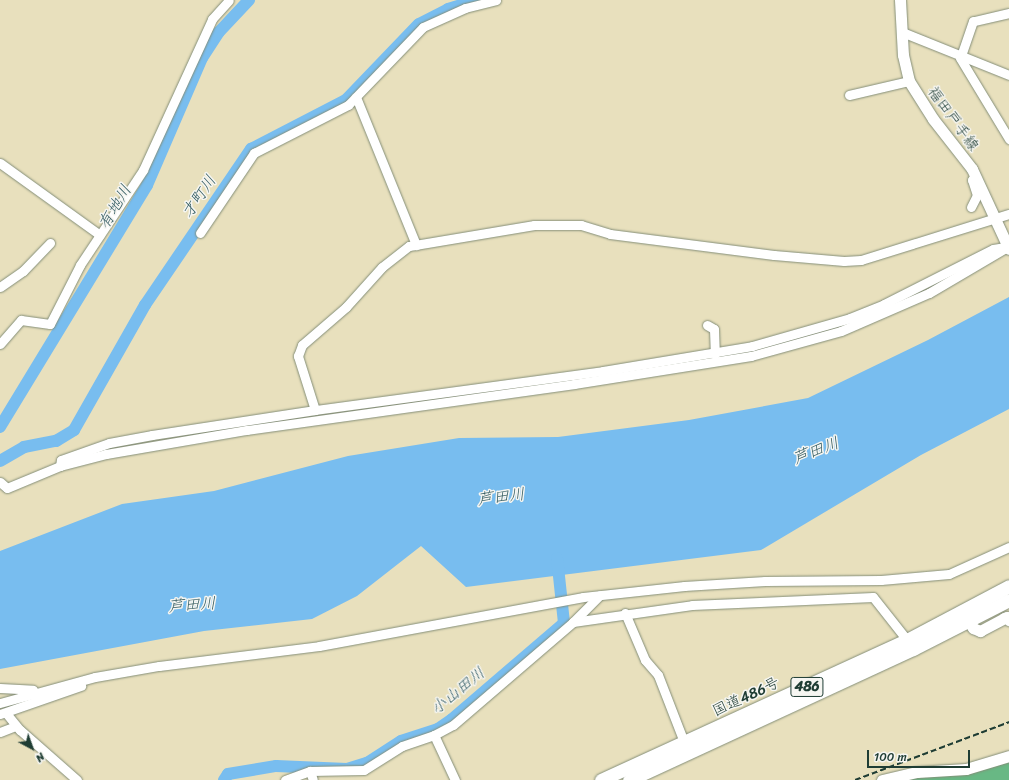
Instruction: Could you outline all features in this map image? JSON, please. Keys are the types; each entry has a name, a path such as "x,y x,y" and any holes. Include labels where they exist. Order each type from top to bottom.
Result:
{"highway":[{"name":"国道486号","path":"629,780 966,617 1009,586"},
{"name":"国道486号","path":"601,780 907,640 1009,600"}],"main road":[{"name":"福田戸手線","path":"900,0 903,55 910,81 916,94 976,177 994,220 1009,247"},
{"path":"966,617 980,631 1008,618"},
{"path":"882,780 917,772 966,768 1009,756"}],"street":[{"path":"0,344 21,320 50,324 80,265 143,170 212,18 229,0"},
{"path":"200,233 254,153 348,105 423,27 465,8 496,0"},
{"path":"1009,13 974,21 963,54 960,58 1009,139"},
{"path":"902,32 963,54 1009,75"},
{"path":"849,95 910,81"},
{"path":"356,97 416,245"},
{"path":"0,163 100,235"},
{"path":"971,207 977,195 972,180 976,177"},
{"path":"315,410 298,356 302,345 346,307 398,253 416,245 534,225 582,225 610,234 774,255 844,261 861,260 994,220 1009,214"},
{"path":"0,287 23,271 50,243"},
{"path":"60,466 61,460 109,443 315,410 715,354 752,346 850,318 884,304 993,249 1009,247"},
{"path":"3,486 60,466 106,454 248,430 574,384 751,356 842,330 929,294 1009,247"},
{"path":"707,324 714,329 715,354"},
{"path":"752,346 770,351"},
{"path":"0,703 38,691 95,677 159,666 319,646 600,595 699,585 766,581 881,580 948,574 1009,547"},
{"path":"285,780 310,770 364,770 402,746 434,735 452,725 572,622 600,595"},
{"path":"572,622 625,613 692,605 874,597 907,640"},
{"path":"625,613 645,660 658,675 684,742"},
{"path":"77,780 3,713 93,681 95,677"},
{"path":"0,688 38,691"},
{"path":"0,732 16,726"},
{"path":"434,735 455,780"},
{"path":"310,770 313,780"}],"green space":[{"path":"1009,759 1009,780 891,780"}],"water":[{"name":"芦田川","path":"1009,297 1009,409 921,455 761,550 466,587 421,546 357,596 312,619 204,631 0,669 0,551 122,504 214,491 348,456 459,438 558,437 689,420 808,398 928,340"}],"waterway":[{"name":"有地川","path":"0,427 147,185 202,58 219,32 249,0"},
{"name":"才町川","path":"0,461 24,447 56,441 74,430 145,305 251,149 346,100 419,24 448,9 477,0"},
{"name":"小山田川","path":"224,780 228,774 276,766 347,769 367,763 401,741 438,729 451,720 564,623 557,558"}],"railway":[{"path":"855,780 1009,722"}]}
